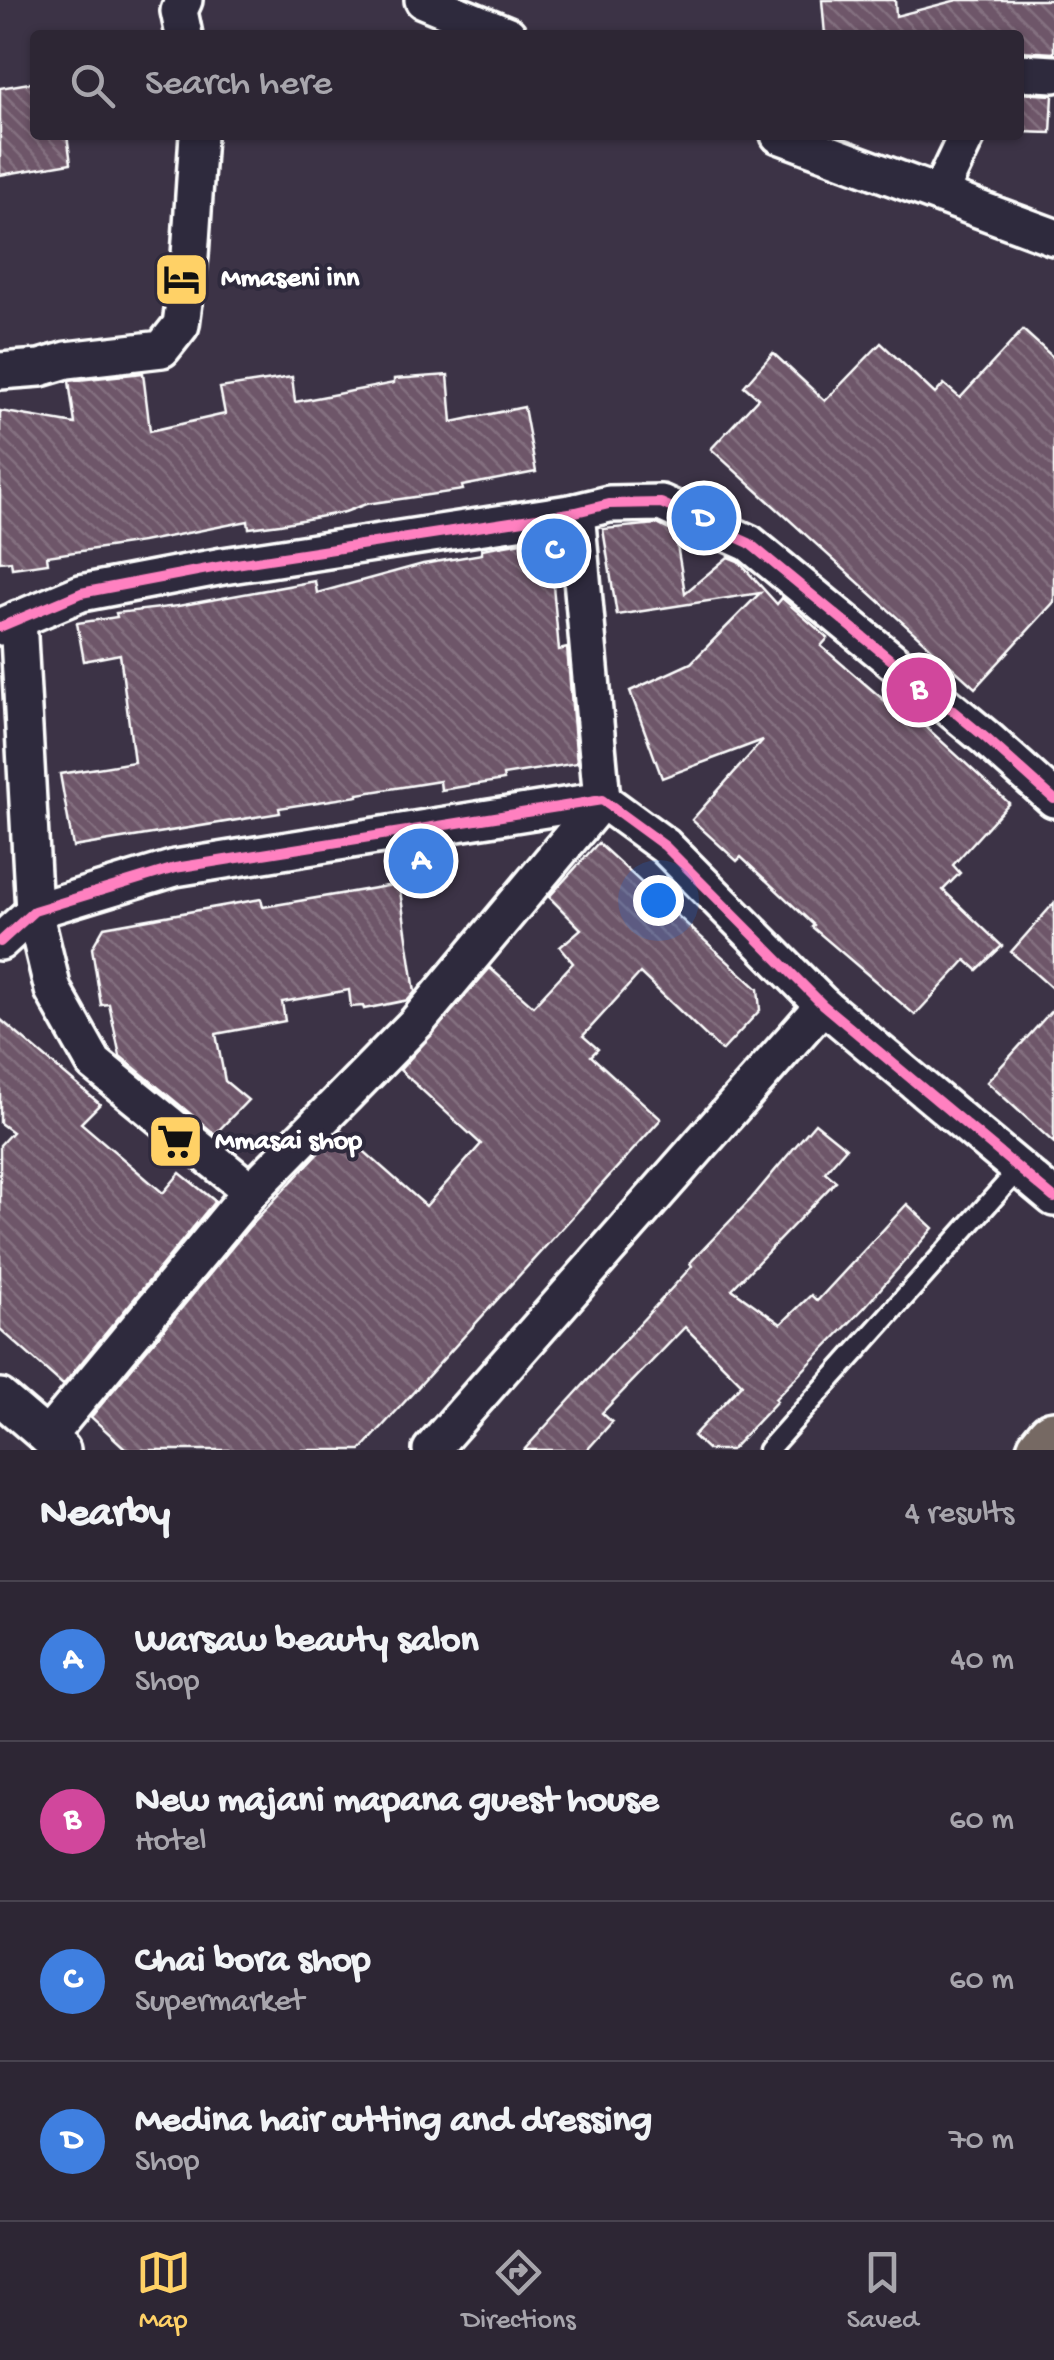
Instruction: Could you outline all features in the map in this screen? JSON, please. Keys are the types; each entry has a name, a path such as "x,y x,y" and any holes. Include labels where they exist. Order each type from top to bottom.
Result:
{"highway":[{"path":"1045,1450 1054,1440"}],"street":[{"path":"183,30 179,11 184,0"},
{"path":"423,0 496,30"},
{"path":"1024,72 1054,74"},
{"path":"0,371 162,349 180,325 190,256 198,140"},
{"path":"793,140 1054,237"},
{"path":"940,192 965,140"},
{"path":"251,1192 94,1063 53,990 34,912 9,623 81,593 223,566 609,504 661,503 749,543 986,738 1054,799"},
{"path":"0,1397 54,1444 251,1192 417,1022 602,800 576,512"},
{"path":"0,942 34,912 175,868 602,800 665,846 822,1004 1054,1198"},
{"path":"431,1450 822,1004"}],"lane":[{"path":"768,1450 1019,1169"}],"building":[{"path":"822,0 895,0 896,16 957,0 1054,0 1054,53 1024,51 1024,30 825,30"},
{"path":"30,83 30,140 68,140 71,163 0,175 0,88"},
{"path":"1024,93 1053,95 1051,133 1024,132"},
{"path":"1023,330 1054,358 1054,602 975,688 711,449 758,398 744,386 773,353 825,401 881,343 935,394 944,384 960,398"},
{"path":"143,373 150,431 225,414 220,388 292,377 295,402 394,383 394,379 448,375 452,422 524,407 536,472 462,486 463,490 366,504 345,512 280,524 249,528 248,521 47,556 48,563 12,568 11,561 0,562 0,411 75,424 69,381"},
{"path":"657,524 675,533 685,593 728,557 738,561 777,604 782,598 828,638 821,646 885,701 889,697 901,709 903,706 1009,803 953,865 960,873 943,890 1002,946 977,970 966,960 915,1015 812,927 741,857 737,861 692,820 763,740 662,778 630,691 691,663 760,593 617,615 603,529"},
{"path":"533,540 550,553 559,650 567,648 577,763 441,790 440,781 358,794 279,808 280,813 73,847 60,774 134,762 120,654 84,661 77,623 117,617 116,613 315,581 317,593 423,564 482,554 482,549"},
{"path":"598,843 758,989 760,1010 722,1051 640,973 583,1036 598,1049 591,1056 661,1119 361,1450 127,1450 91,1417 248,1228 340,1130 426,1206 481,1144 400,1070 490,968 533,1006 573,963 560,947 581,929 549,897"},
{"path":"399,884 415,992 408,1000 364,1009 351,1007 349,990 282,1002 285,1021 216,1034 225,1081 248,1100 215,1134 120,1056 109,1004 101,1005 92,948 104,927 261,899 263,907"},
{"path":"1054,903 1054,990 1011,952"},
{"path":"1054,1008 1054,1143 987,1082"},
{"path":"0,1019 100,1104 81,1123 163,1193 180,1173 215,1201 63,1385 0,1329 0,1145 12,1132 0,1123"},
{"path":"815,1123 846,1148 825,1172 836,1181 732,1289 781,1324 811,1295 817,1301 907,1204 933,1228 864,1308 731,1450 708,1450 693,1436 742,1384 685,1327 602,1413 612,1422 587,1450 524,1450 692,1266 690,1263"}],"cycle path":[{"path":"0,627 81,593 223,566 609,504 661,503 749,543 986,738 1054,799"},
{"path":"0,942 34,911 175,868 602,800 665,846 823,1005 1054,1198"}],"place":[{"name":"Mmaseni inn","path":"182,279"},
{"name":"Medina hair cutting and dressing","path":"704,518"},
{"name":"Chai bora shop","path":"554,551"},
{"name":"New majani mapana guest house","path":"919,690"},
{"name":"Warsaw beauty salon","path":"421,861"},
{"name":"Mmasai shop","path":"176,1142"}]}
